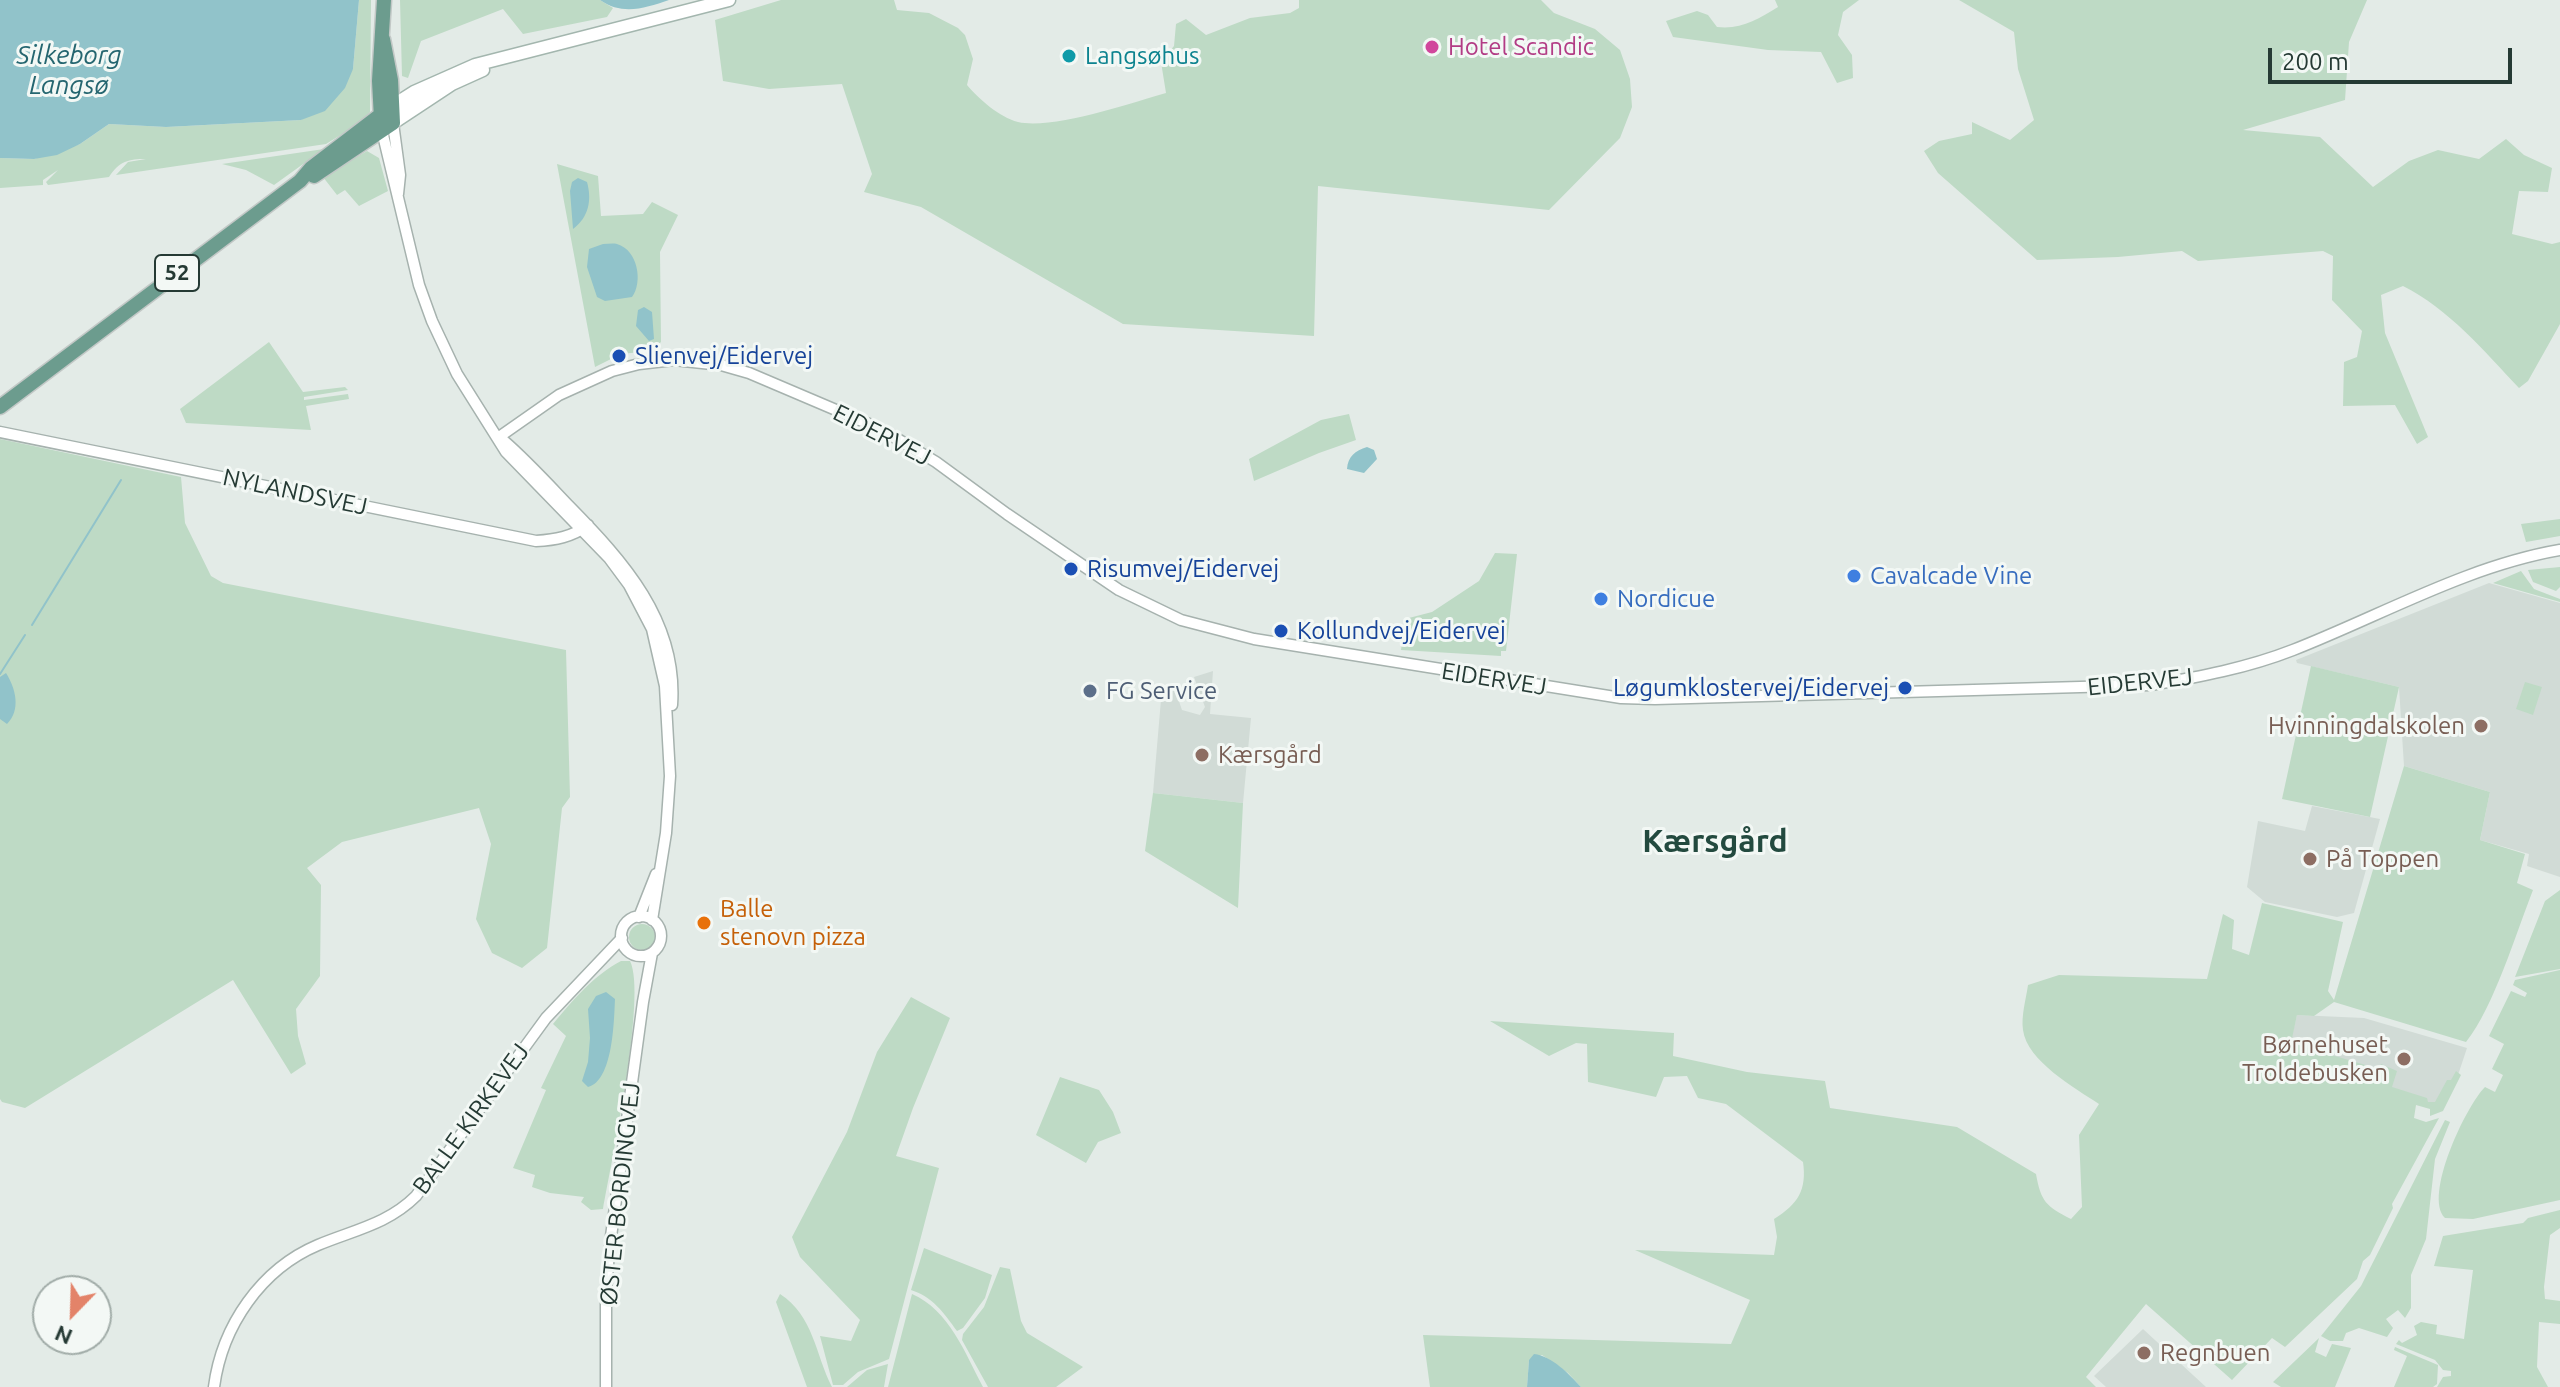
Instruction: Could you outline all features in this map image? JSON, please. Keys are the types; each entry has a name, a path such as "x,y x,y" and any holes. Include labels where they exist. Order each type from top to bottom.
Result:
{"main road":[{"path":"384,0 383,39 391,80 387,119"},
{"path":"387,119 452,84 522,54 729,0"},
{"path":"387,119 414,92 460,71 508,55 522,54"},
{"name":"52","path":"300,181 317,175 387,119"},
{"name":"52","path":"0,407 300,181 311,168 387,119"}],"street":[{"path":"387,119 391,176 413,265 432,321 457,374 506,452 585,527 609,558 629,585 652,629 665,686 669,742 669,808 652,920"},
{"name":"EIDERVEJ","path":"499,437 559,395 612,371 674,360 721,365 749,373 876,427 936,462 1119,590 1181,620 1244,638 1621,698 2151,685 2215,674 2274,657 2483,571 2560,550"},
{"name":"NYLANDSVEJ","path":"0,432 536,541 554,540 585,527"},
{"path":"639,917 657,924 661,936 652,953 633,953 622,938 626,924 639,917 663,853"},
{"name":"BALLE KIRKEVEJ","path":"214,1387 229,1334 254,1293 294,1257 389,1218 416,1196 546,1018 622,938"},
{"name":"BALLE KIRKEVEJ","path":"595,965 633,953"},
{"name":"ØSTER BORDINGVEJ","path":"633,953 643,1002"},
{"name":"ØSTER BORDINGVEJ","path":"606,1387 609,1251 652,953"}],"shaded area":[{"name":"Hvinningdalskolen","path":"2489,583 2560,603 2560,877 2527,866 2529,854 2480,840 2490,792 2404,766 2399,687 2297,663 2296,660"},
{"name":"Kærsgård","path":"1213,671 1210,714 1251,718 1243,803 1153,793 1162,688 1173,684 1182,710 1200,715 1205,707 1194,677"},
{"name":"På Toppen","path":"2312,806 2380,819 2354,913 2337,917 2265,902 2247,887 2258,821 2305,831"},
{"name":"Børnehuset Troldebusken","path":"2297,1015 2364,1018 2467,1048 2456,1081 2441,1111 2290,1043"},
{"name":"Regnbuen","path":"2143,1329 2206,1387 2106,1387 2094,1376"}],"green space":[{"path":"359,0 371,0 370,112 360,123 326,144 116,175 128,162 146,159 134,160 121,164 109,177 48,185 46,182 58,170 43,180 43,185 0,188 0,158 34,159 80,144 109,124 166,127 301,120 353,69"},
{"path":"400,0 600,0 613,8 607,17 523,34 503,9 421,41 408,78 402,76"},
{"path":"781,0 894,0 897,10 929,13 965,35 973,59 967,85 1004,116 1018,122 1033,123 1071,119 1166,93 1161,62 1174,46 1176,24 1186,19 1206,35 1250,18 1290,13 1299,8 1299,0 1541,0 1554,13 1595,29 1620,50 1630,79 1632,107 1620,138 1549,210 1318,186 1314,336 1123,324 921,207 864,192 872,174 842,84 769,89 723,81 715,20"},
{"path":"1775,0 1859,0 1843,12 1838,35 1852,55 1853,78 1837,83 1821,52 1768,50 1673,37 1666,21 1697,11 1708,15 1717,27 1734,27 1778,7"},
{"path":"1959,0 2367,0 2349,42 2345,100 2243,130 2320,137 2373,187 2409,161 2438,150 2479,159 2506,139 2524,155 2552,168 2548,192 2519,191 2512,234 2552,244 2560,242 2560,324 2528,381 2519,388 2465,332 2420,295 2403,286 2381,295 2385,333 2428,437 2417,444 2395,405 2343,406 2344,362 2357,357 2362,331 2332,300 2333,256 2323,251 2198,261 2182,251 2037,260 1938,173 1924,151 1939,141 1972,134 1972,122 2010,140 2034,120 2018,69 2014,32"},
{"path":"324,149 274,185 246,170 222,164"},
{"path":"367,151 379,158 388,191 359,206 345,190 337,195 323,177"},
{"path":"557,164 598,176 601,216 643,214 652,202 678,215 660,252 661,342 651,351 621,354 595,367"},
{"path":"269,342 303,392 345,387 348,390 304,397 304,400 348,394 349,399 306,406 311,430 186,423 180,409"},
{"path":"1349,414 1356,440 1254,481 1249,459 1321,420"},
{"path":"0,439 181,477 185,523 211,576 223,583 566,650 570,797 562,808 547,948 522,968 492,953 476,919 491,844 479,808 342,842 307,868 321,885 320,976 296,1009 298,1036 306,1064 291,1074 233,980 25,1108 2,1102"},
{"path":"2560,519 2560,536 2526,542 2521,524"},
{"path":"1495,553 1517,554 1506,651 1501,651 1501,656 1401,650 1405,619 1432,612 1479,581"},
{"path":"2560,567 2560,587 2556,591 2533,582 2528,570"},
{"path":"2521,571 2534,589 2560,599 2560,602 2493,583"},
{"path":"2311,666 2399,687 2370,817 2282,799"},
{"path":"2525,682 2542,687 2533,715 2516,709"},
{"path":"2404,766 2490,792 2480,840 2525,854 2517,883 2533,890 2495,990 2466,1042 2334,1002 2314,1016 2297,1015 2291,1043 2379,1069 2381,1064 2397,1071 2392,1087 2427,1098 2428,1102 2435,1102 2447,1080 2451,1080 2456,1071 2461,1075 2443,1111 2430,1116 2430,1109 2416,1105 2414,1118 2426,1122 2439,1118 2392,1204 2393,1208 2370,1255 2363,1261 2357,1279 2285,1347 2272,1338 2232,1380 2146,1304 2086,1377 2096,1387 1581,1387 1568,1373 1542,1355 1529,1360 1527,1387 1430,1387 1423,1335 1731,1344 1750,1300 1635,1250 1774,1255 1777,1237 1774,1219 1795,1202 1804,1181 1803,1162 1726,1104 1698,1098 1687,1076 1664,1077 1656,1097 1588,1082 1587,1044 1576,1043 1549,1056 1490,1021 1674,1033 1673,1056 1747,1072 1825,1081 1830,1108 1957,1127 2036,1174 2046,1202 2071,1219 2082,1207 2079,1135 2099,1104 2042,1063 2026,1041 2023,1019 2028,985 2059,975 2207,979 2223,914 2234,920 2232,949 2249,955 2262,903 2343,922 2328,991 2334,1000"},
{"path":"1153,793 1243,803 1238,908 1145,851"},
{"path":"2560,890 2560,969 2515,977 2545,901"},
{"path":"642,924 651,928 655,937 651,946 642,950 633,946 629,937 633,928"},
{"path":"621,961 630,961 634,980 631,1043 603,1209 591,1210 581,1202 584,1197 550,1193 532,1187 535,1175 513,1168 546,1090 541,1088 566,1036 553,1024 593,981"},
{"path":"2560,970 2560,1200 2473,1219 2445,1218 2440,1207 2439,1191 2458,1131 2485,1087 2495,1092 2503,1075 2492,1069 2504,1044 2489,1036 2511,991 2525,997 2527,993 2513,985 2515,980"},
{"path":"911,997 950,1018 896,1156 939,1168 889,1359 858,1372 843,1385 833,1385 820,1336 851,1341 860,1320 800,1257 792,1237 847,1132 877,1052"},
{"path":"1060,1077 1099,1090 1113,1112 1121,1133 1098,1142 1086,1163 1036,1135"},
{"path":"2445,1120 2450,1122 2435,1159 2426,1239 2411,1275 2411,1308 2405,1318 2398,1310 2386,1319 2393,1328 2387,1337 2359,1328 2346,1333 2343,1341 2330,1341 2321,1336 2361,1286"},
{"path":"2560,1210 2560,1228 2550,1235 2544,1287 2545,1299 2560,1301 2560,1324 2539,1322 2537,1367 2548,1387 2437,1387 2443,1377 2451,1376 2451,1371 2443,1370 2435,1360 2396,1344 2399,1340 2402,1343 2417,1335 2414,1326 2421,1322 2437,1325 2436,1334 2464,1339 2473,1270 2434,1266 2443,1236 2523,1223 2528,1218"},
{"path":"924,1248 992,1275 985,1298 963,1328 957,1331 932,1301 911,1290"},
{"path":"1000,1267 1010,1269 1021,1321 1027,1333 1083,1367 1056,1387 988,1387 962,1340 963,1334 984,1307"},
{"path":"780,1294 807,1324 832,1387 807,1387 776,1302"},
{"path":"912,1294 925,1301 946,1321 983,1387 888,1387"},
{"path":"2319,1338 2315,1352 2326,1357 2332,1344 2351,1348 2335,1387 2281,1387 2273,1382"},
{"path":"2395,1347 2438,1365 2437,1384 2433,1387 2394,1387 2407,1356 2394,1350"},
{"path":"888,1364 884,1387 847,1387 867,1370"}],"water":[{"name":"Silkeborg Langsø","path":"0,0 359,0 353,69 345,88 325,111 301,120 166,127 109,124 57,155 34,159 0,158"},
{"path":"600,0 669,0 643,8 626,9"},
{"path":"578,178 587,182 589,202 586,214 573,229 570,191 572,182"},
{"path":"603,244 624,247 634,259 638,275 632,297 605,301 597,297 587,267 589,249"},
{"path":"644,307 652,312 654,339 649,341 636,326 638,310"},
{"path":"1367,447 1374,450 1377,459 1364,473 1347,469 1353,455"},
{"path":"6,673 16,699 14,712 7,724 0,719 0,677"},
{"path":"606,992 615,999 610,1049 603,1074 588,1087 582,1081 588,1062 590,1038 588,1009 596,996"},
{"path":"1534,1354 1554,1362 1581,1387 1527,1387 1529,1360"}],"waterway":[{"path":"32,625 121,480"},
{"path":"0,674 25,635"}],"place":[{"name":"Hotel Scandic","path":"1432,47"},
{"name":"Langsøhus","path":"1069,56"},
{"name":"Slienvej/Eidervej","path":"619,356"},
{"name":"Risumvej/Eidervej","path":"1071,569"},
{"name":"Cavalcade Vine","path":"1854,576"},
{"name":"Nordicue","path":"1601,599"},
{"name":"Kollundvej/Eidervej","path":"1281,631"},
{"name":"Løgumklostervej/Eidervej","path":"1905,688"},
{"name":"FG Service","path":"1090,691"},
{"name":"Hvinningdalskolen","path":"2481,726"},
{"name":"Kærsgård","path":"1202,755"},
{"name":"På Toppen","path":"2310,859"},
{"name":"Balle stenovn pizza","path":"704,923"},
{"name":"Børnehuset Troldebusken","path":"2404,1059"},
{"name":"Regnbuen","path":"2144,1353"}],"district":[{"name":"Kærsgård","path":"1715,841"}]}
